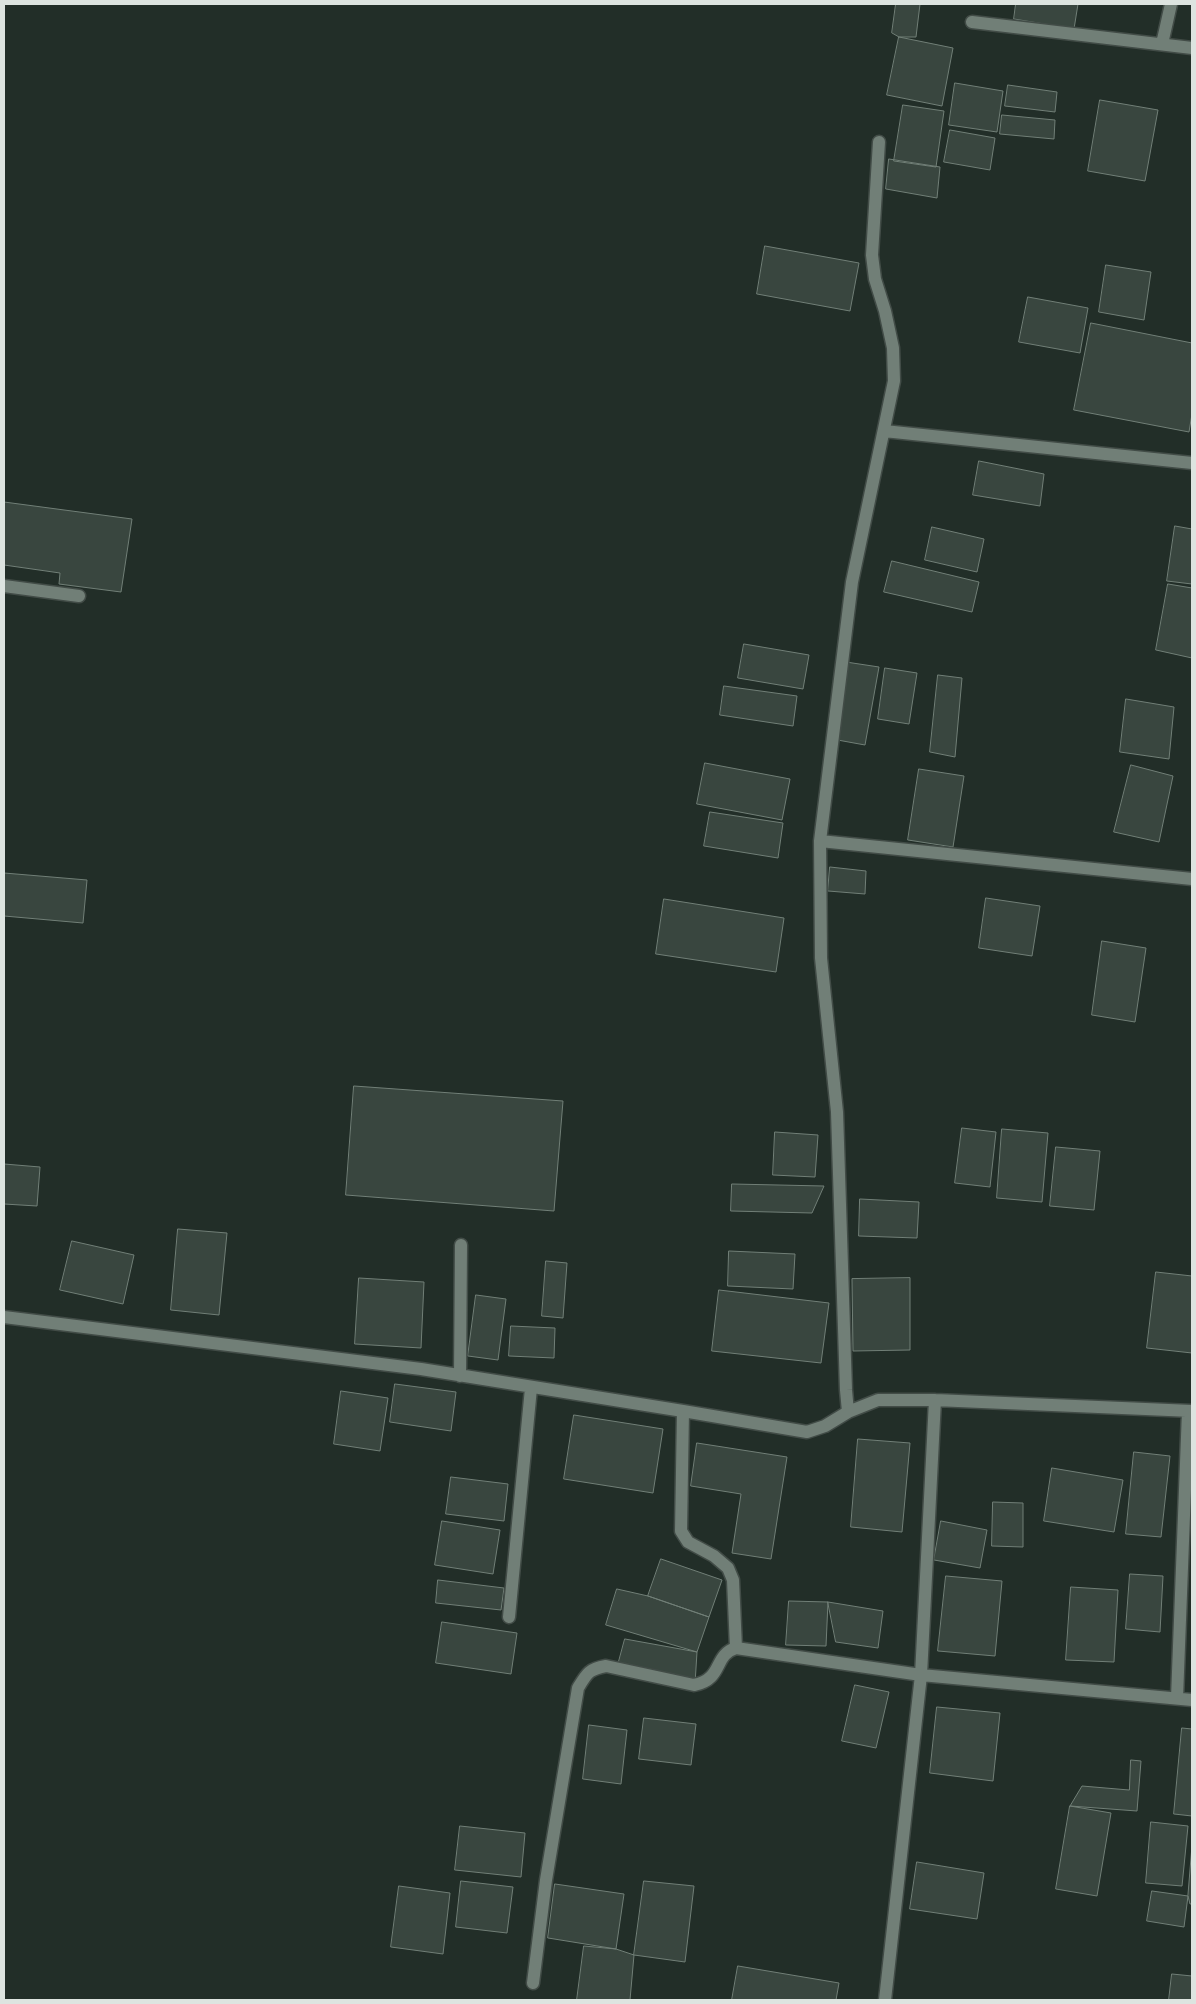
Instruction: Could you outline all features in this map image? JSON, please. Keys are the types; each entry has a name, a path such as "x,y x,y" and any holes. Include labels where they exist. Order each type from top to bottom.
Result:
{"street":[{"path":"1162,44 1171,4"},
{"path":"972,22 1192,48"},
{"path":"848,1412 837,1112 821,958 820,841 852,582 894,382 893,348 885,311 875,279 872,255 879,142"},
{"path":"884,431 1192,463"},
{"path":"4,586 79,596"},
{"path":"820,841 1192,879"},
{"path":"460,1376 461,1245"},
{"path":"4,1317 420,1369 807,1432 825,1426 848,1412 878,1400 935,1400 1190,1411 1177,1698"},
{"path":"509,1617 531,1388"},
{"path":"885,2000 921,1675 935,1400"},
{"path":"682,1411 681,1531 688,1542 714,1556 728,1568 733,1580 736,1648"},
{"path":"533,1983 546,1880 578,1688 593,1668 606,1666 694,1685 704,1683 710,1679 720,1666 723,1655 736,1648 921,1675 1192,1700"}],"building":[{"path":"896,4 920,4 916,37 899,37 892,33"},
{"path":"1016,4 1078,4 1074,29 1014,19"},
{"path":"899,37 953,48 942,106 887,95"},
{"path":"955,83 1003,91 997,132 949,125"},
{"path":"1008,85 1057,92 1055,112 1005,106"},
{"path":"1100,100 1158,110 1145,181 1088,171"},
{"path":"903,105 944,111 936,167 894,161"},
{"path":"1002,115 1055,120 1054,139 1000,134"},
{"path":"950,130 995,138 990,170 944,162"},
{"path":"889,159 940,167 937,198 886,189"},
{"path":"765,246 859,263 850,311 757,294"},
{"path":"1106,265 1151,272 1144,320 1099,312"},
{"path":"1028,297 1088,308 1080,353 1019,342"},
{"path":"1091,323 1192,343 1192,414 1189,432 1074,410"},
{"path":"979,461 1044,474 1040,506 973,495"},
{"path":"4,502 132,519 121,592 59,584 60,573 4,565"},
{"path":"1175,526 1192,529 1192,584 1167,581"},
{"path":"932,527 984,539 977,572 925,560"},
{"path":"892,561 979,582 972,612 884,592"},
{"path":"1168,584 1192,588 1192,658 1156,650"},
{"path":"744,644 809,655 803,689 738,678"},
{"path":"846,662 879,667 865,745 832,739"},
{"path":"885,668 917,673 909,724 878,719"},
{"path":"938,675 962,678 955,757 930,752"},
{"path":"724,686 797,696 793,726 720,715"},
{"path":"1126,699 1174,707 1169,759 1120,752"},
{"path":"705,763 790,779 782,820 697,804"},
{"path":"1131,765 1173,776 1159,842 1114,832"},
{"path":"919,769 964,776 953,847 908,840"},
{"path":"710,812 783,823 778,858 704,846"},
{"path":"830,867 866,871 865,894 828,891"},
{"path":"4,873 87,880 83,923 4,916"},
{"path":"986,898 1040,906 1032,956 979,948"},
{"path":"664,899 784,918 776,972 656,954"},
{"path":"1102,941 1146,948 1135,1022 1092,1015"},
{"path":"354,1086 563,1101 554,1211 346,1195"},
{"path":"962,1128 996,1132 990,1187 955,1183"},
{"path":"1002,1129 1048,1133 1042,1202 997,1198"},
{"path":"775,1132 818,1135 815,1177 773,1175"},
{"path":"1056,1147 1100,1151 1094,1210 1050,1206"},
{"path":"4,1164 40,1167 37,1206 4,1204"},
{"path":"732,1184 824,1186 812,1213 731,1211"},
{"path":"860,1199 919,1202 917,1238 859,1236"},
{"path":"178,1229 227,1233 219,1315 171,1310"},
{"path":"72,1241 134,1255 123,1304 60,1290"},
{"path":"729,1251 795,1254 793,1289 728,1286"},
{"path":"546,1261 567,1263 563,1318 542,1316"},
{"path":"1156,1272 1192,1276 1192,1353 1147,1348"},
{"path":"359,1278 424,1282 421,1348 355,1344"},
{"path":"910,1278 910,1350 853,1351 852,1279"},
{"path":"719,1290 829,1303 821,1363 712,1351"},
{"path":"476,1295 506,1299 498,1360 468,1356"},
{"path":"511,1326 555,1328 554,1358 509,1356"},
{"path":"395,1384 456,1392 451,1431 390,1422"},
{"path":"341,1391 388,1398 380,1451 334,1444"},
{"path":"574,1415 663,1429 653,1493 564,1479"},
{"path":"858,1439 910,1443 902,1532 851,1527"},
{"path":"697,1443 787,1457 771,1559 732,1553 741,1494 691,1486"},
{"path":"1134,1452 1170,1456 1161,1537 1126,1534"},
{"path":"1052,1468 1123,1480 1114,1532 1044,1521"},
{"path":"451,1477 508,1484 504,1521 446,1514"},
{"path":"993,1502 1023,1503 1023,1547 992,1546"},
{"path":"442,1521 500,1530 493,1574 435,1565"},
{"path":"941,1521 987,1530 980,1568 934,1560"},
{"path":"661,1559 722,1580 709,1617 648,1596"},
{"path":"1130,1574 1163,1576 1160,1632 1126,1629"},
{"path":"946,1576 1002,1581 995,1656 938,1651"},
{"path":"438,1580 504,1588 501,1610 436,1603"},
{"path":"1071,1587 1118,1590 1114,1662 1066,1660"},
{"path":"617,1589 648,1596 709,1617 697,1652 606,1625"},
{"path":"789,1601 828,1602 826,1646 786,1645"},
{"path":"828,1602 883,1611 878,1648 836,1642"},
{"path":"442,1622 517,1633 511,1674 436,1663"},
{"path":"625,1639 697,1652 695,1684 618,1665"},
{"path":"855,1685 889,1692 876,1748 842,1741"},
{"path":"937,1707 1000,1713 993,1781 930,1773"},
{"path":"644,1718 696,1724 691,1765 639,1759"},
{"path":"589,1725 627,1730 621,1784 583,1779"},
{"path":"1182,1728 1192,1729 1192,1816 1174,1814"},
{"path":"1131,1760 1141,1761 1137,1811 1070,1806 1082,1786 1129,1790"},
{"path":"1070,1806 1111,1813 1097,1896 1056,1889"},
{"path":"1151,1822 1188,1826 1182,1886 1146,1883"},
{"path":"460,1826 525,1833 521,1877 455,1870"},
{"path":"1192,1846 1192,1904 1190,1904 1188,1896"},
{"path":"917,1862 984,1873 977,1919 910,1909"},
{"path":"461,1881 513,1887 507,1933 456,1927"},
{"path":"644,1881 694,1886 685,1962 634,1955"},
{"path":"555,1884 624,1894 616,1949 548,1938"},
{"path":"399,1886 450,1893 443,1954 391,1947"},
{"path":"1152,1891 1188,1896 1184,1927 1147,1921"},
{"path":"584,1946 616,1949 634,1955 630,2000 577,2000"},
{"path":"738,1966 839,1983 836,2000 732,2000"},
{"path":"1172,1974 1192,1976 1192,2000 1169,2000"}]}
